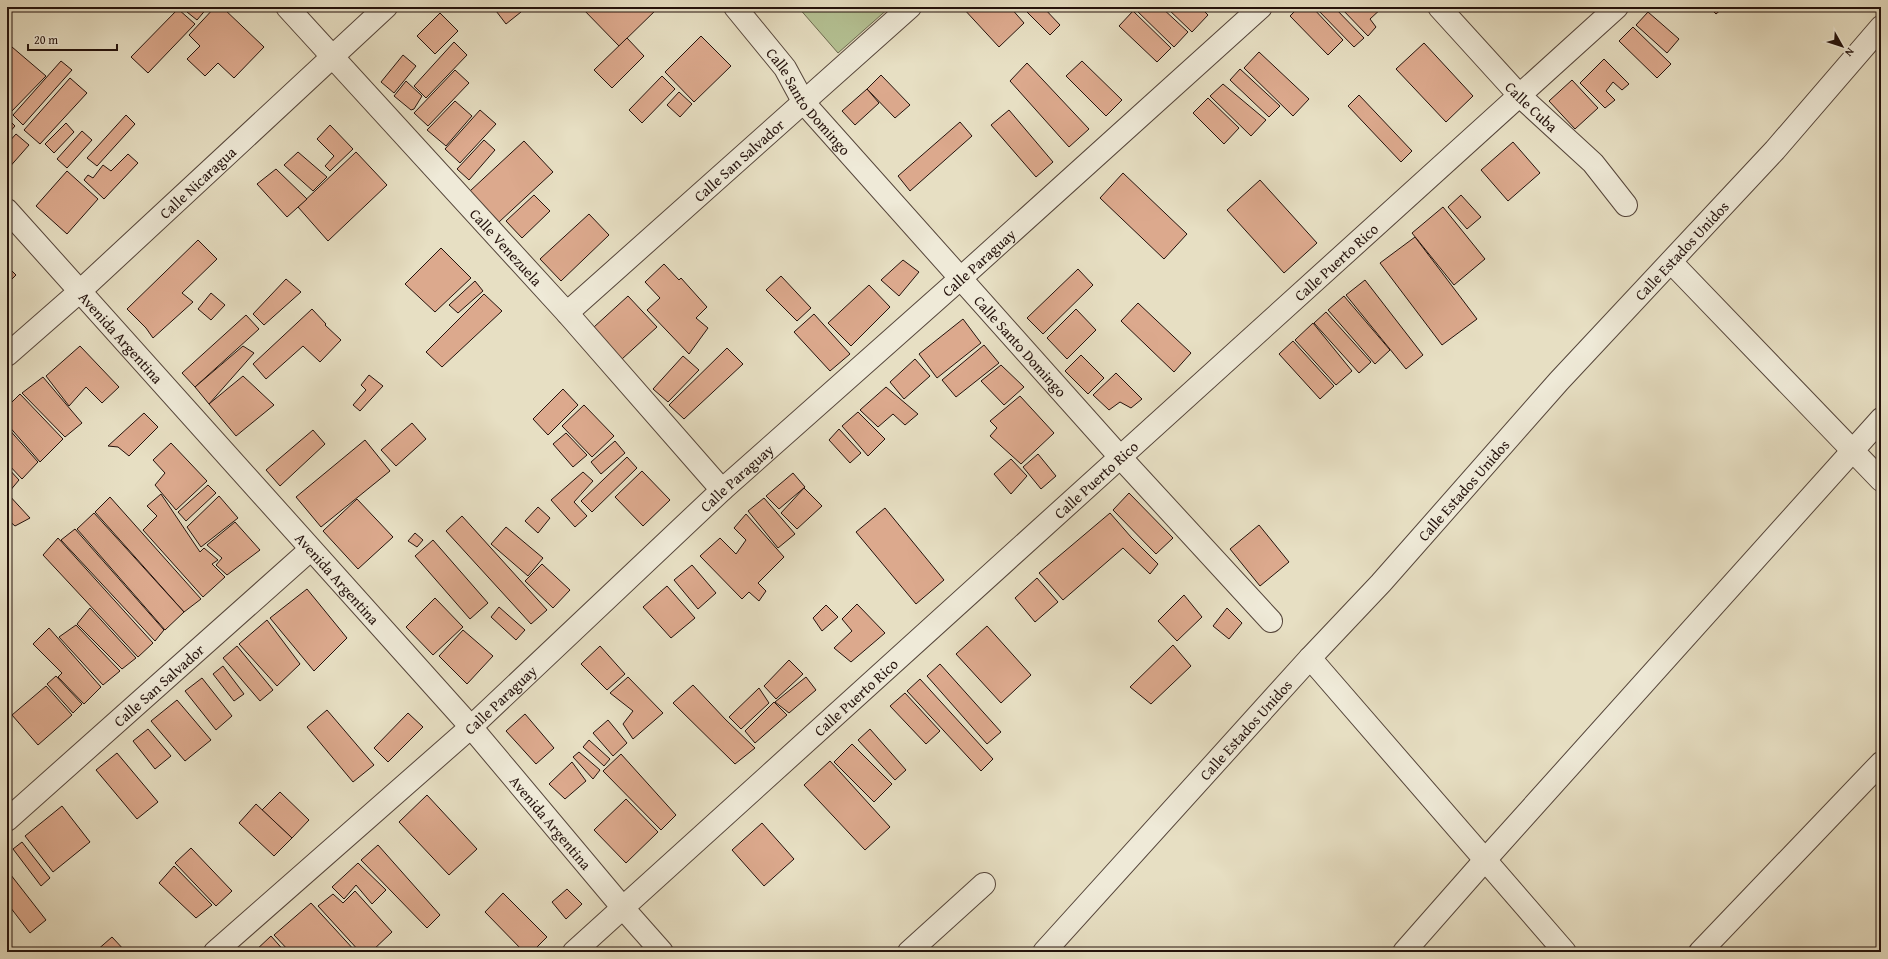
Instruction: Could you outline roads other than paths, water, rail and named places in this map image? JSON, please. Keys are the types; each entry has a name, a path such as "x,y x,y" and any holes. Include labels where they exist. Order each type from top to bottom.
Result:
{"street":[{"name":"Calle Venezuela","path":"287,7 567,312 722,490"},
{"name":"Calle Nicaragua","path":"7,355 79,292 331,56 386,7"},
{"name":"Calle Santo Domingo","path":"735,7 785,68 804,103 962,278 1121,458 1271,621"},
{"name":"Calle San Salvador","path":"567,312 804,103 910,7"},
{"name":"Calle Paraguay","path":"215,952 471,727 722,490 962,278 1260,7"},
{"name":"Calle Cuba","path":"1439,7 1519,95 1593,163 1626,205"},
{"name":"Calle Puerto Rico","path":"574,952 1617,7"},
{"name":"Calle Estados Unidos","path":"1044,952 1310,658 1381,583 1559,381 1775,150 1881,27"},
{"name":"Avenida Argentina","path":"7,210 310,550 471,727 623,908 662,952"},
{"path":"1671,262 1881,480"},
{"path":"1404,952 1881,419"},
{"name":"Calle San Salvador","path":"7,820 310,550"},
{"path":"1310,658 1565,952"},
{"path":"1700,952 1881,763"},
{"path":"909,952 984,884"}]}
